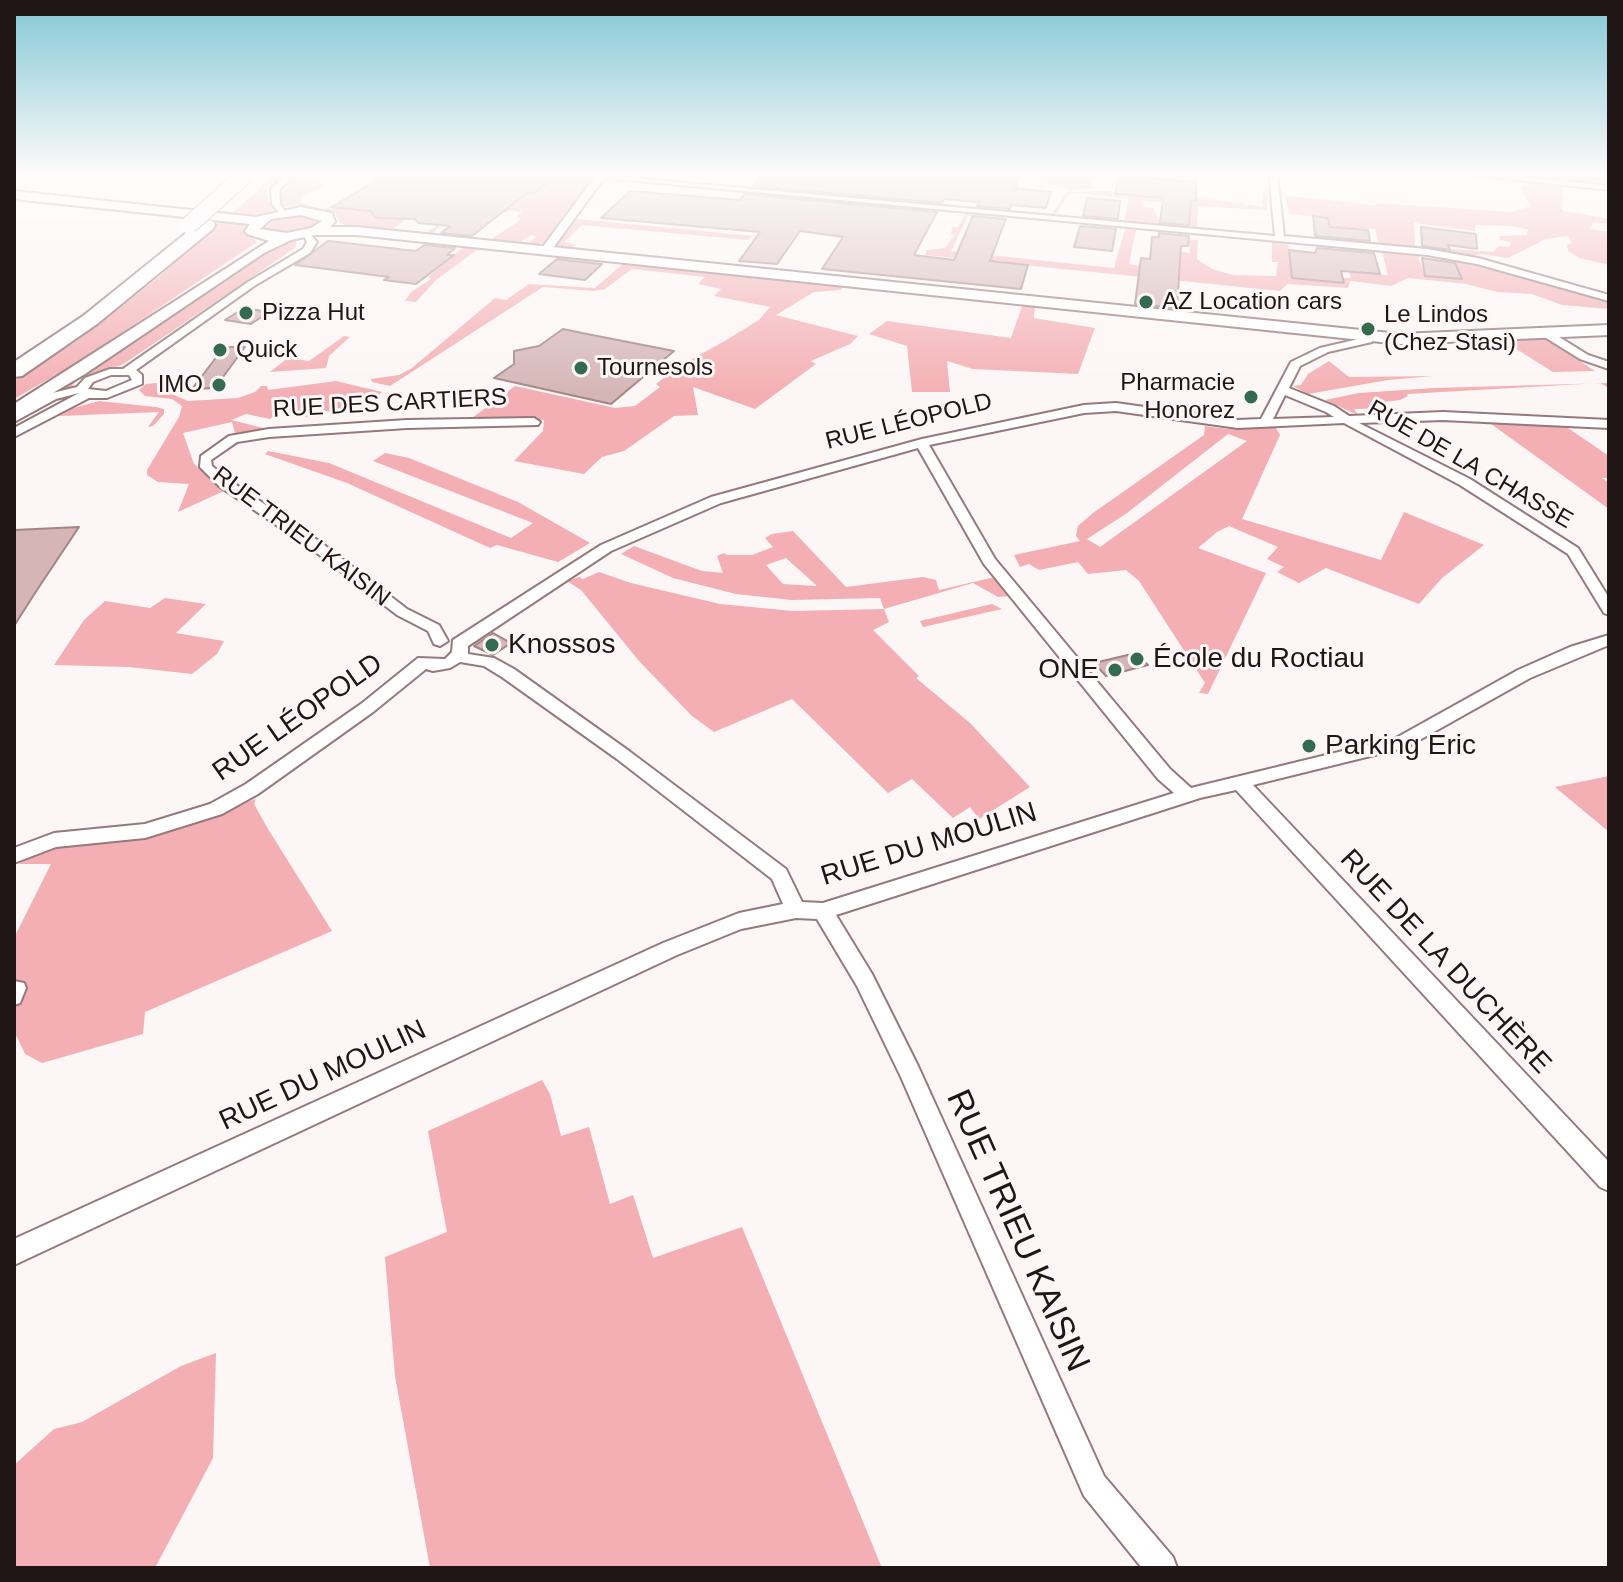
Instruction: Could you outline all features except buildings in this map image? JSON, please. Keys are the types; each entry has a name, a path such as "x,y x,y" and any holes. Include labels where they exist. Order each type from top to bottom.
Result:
{"highway":[{"path":"14,355 97,300 167,248"},
{"path":"14,371 90,320 172,248"}],"main road":[{"path":"14,404 253,248"},
{"path":"14,411 265,248"},
{"path":"523,248 1400,339 1609,330"}],"street":[{"path":"14,433 84,392 98,376 126,372 251,284 309,248"},
{"path":"1375,248 1454,256 1609,298"},
{"path":"1547,334 1584,357 1609,366"},
{"path":"1266,421 1289,372 1305,358 1368,340 1368,335"},
{"path":"14,418 52,396 84,392 107,395 133,386 139,378 126,372"},
{"name":"RUE DE LA CHASSE","path":"1282,389 1350,420 1359,428 1465,482 1573,551 1609,610"},
{"name":"RUE LÉOPOLD","path":"440,641 425,648 421,656 424,662 439,666 576,566 606,548 716,500 922,443 1084,409 1116,407 1238,424 1443,416 1609,424"},
{"name":"RUE DES CARTIERS","path":"247,436 407,424 534,422"},
{"name":"RUE TRIEU KAISIN","path":"247,436 229,441 209,454 205,462 209,470 402,612 434,628 440,641"},
{"path":"922,443 989,561 1164,774 1188,796"},
{"name":"RUE DU MOULIN","path":"14,1252 670,949 739,921 796,910 823,911 1188,796 1401,743 1524,674 1609,640"},
{"path":"440,641 508,673 623,755 779,874 796,910"},
{"name":"RUE LÉOPOLD","path":"14,856 54,840 145,831 216,809 252,789 354,717 424,662"},
{"name":"RUE DE LA DUCHÈRE","path":"1240,783 1609,1179"},
{"name":"RUE TRIEU KAISIN","path":"823,911 865,980 910,1073 1094,1486 1162,1568"},
{"path":"14,988 18,988 14,998"}],"shaded area":[{"path":"190,248 248,248 80,361 14,399 14,381 78,340 160,276"},
{"path":"270,248 295,248 122,365 92,373 76,381 70,388 51,394"},
{"path":"462,248 480,248 436,280 416,302 405,301 411,292 431,279 428,277"},
{"path":"945,248 1114,268 1120,248 1132,248 1129,264 1140,266 1181,252 1190,253 1190,248 1198,248 1197,259 1212,269 1233,275 1276,276 1278,262 1272,262 1272,248 1289,248 1293,278 1343,283 1343,278 1351,278 1342,248 1349,248 1357,272 1388,275 1382,252 1424,255 1418,257 1425,275 1461,278 1452,260 1431,255 1472,261 1609,301 1609,309 1562,305 1532,294 1497,292 1466,284 1408,278 1391,286 1350,281 1348,288 1288,284 1280,291 925,255 927,250"},
{"path":"1428,248 1435,248 1493,252 1497,248 1528,248 1508,258 1481,254 1472,257"},
{"path":"1567,248 1609,248 1609,265 1579,258"},
{"path":"626,261 844,283 841,290 814,292 776,315 858,336 850,344 811,361 816,364 755,409 693,387 698,415 674,416 624,451 602,457 584,474 514,461 543,431 544,420 472,418 515,386 615,408 635,406 660,387 656,384 679,366 759,320 770,307 714,296 721,289 698,284 705,277 632,269 605,289 543,287 390,386 372,382 371,379 399,375 412,368 495,298 506,300 529,284 595,288"},
{"path":"1023,303 1035,304 1034,318 1095,328 1078,374 973,369 947,361 950,392 912,392 907,346 869,334 887,321 1011,338"},
{"path":"344,336 350,337 329,356 326,368 270,372 288,358 309,361"},
{"path":"1546,339 1595,371 1553,372 1502,340"},
{"path":"1329,361 1349,377 1433,376 1388,380 1308,394 1293,386 1301,385 1308,374"},
{"path":"174,381 167,392 188,401 238,398 255,392 261,386 267,386 268,390 336,381 382,392 362,406 368,409 358,414 322,411 311,418 281,411 270,419 246,414 231,420 271,430 235,433 232,422 183,433 194,464 226,490 178,512 189,484 158,482 147,475 147,470 179,417 182,406 172,399 145,396 139,390 146,384"},
{"path":"1591,384 1407,394 1400,400 1383,402 1389,408 1354,409 1358,415 1325,400 1359,393 1434,388"},
{"path":"99,401 156,407 164,409 164,414 148,427 159,412 59,416"},
{"path":"1487,421 1565,426 1609,456 1609,478 1602,478 1609,483 1609,509"},
{"path":"1273,423 1280,435 1242,519 1381,560 1404,512 1484,545 1442,578 1419,604 1326,568 1299,583 1277,572 1284,567 1267,559 1278,547 1229,526 1217,532 1198,548 1266,573 1208,694 1199,693 1205,683 1139,581 1126,570 1088,574 1078,562 1039,570 1029,564 1020,567 1014,555 1080,541 1076,536 1078,526 1204,435 1205,426 1228,429","holes":["1228,434 1247,441 1100,547 1087,539 1127,513"]},
{"path":"268,451 329,463 511,538 533,523 373,461 385,453 409,458 518,502 590,543 558,562 497,545 490,548 347,483 265,454"},
{"path":"793,531 846,587 923,577 936,580 939,590 995,577 1009,596 998,597 973,583 884,609 880,598 792,600 736,594 673,578 621,554 634,546 702,571 723,573 717,556 724,553 752,555 773,547 765,538","holes":["786,558 816,585 783,584 766,565"]},
{"path":"599,572 631,583 720,604 793,611 884,609 889,622 873,630 919,676 916,678 970,723 1030,787 979,819 970,807 953,818 912,779 888,793 792,699 714,732 692,716 639,661 581,590 567,581 579,577 583,579"},
{"path":"165,598 206,604 176,633 224,641 217,654 192,674 129,667 54,665 84,620 105,601 150,608"},
{"path":"992,604 1002,609 923,627 920,621"},
{"path":"1609,776 1609,832 1555,787"},
{"path":"256,799 254,804 268,829 332,931 145,1012 143,1034 42,1063 25,1054 14,1031 14,938 51,864 18,864 49,849 83,841 131,841"},
{"path":"542,1080 550,1094 561,1136 589,1127 610,1204 633,1195 653,1258 742,1227 882,1568 430,1568 395,1376 385,1257 447,1232 428,1131"},
{"path":"216,1353 213,1458 155,1568 14,1568 14,1465 54,1429 82,1422 181,1366"}],"place":[{"name":"AZ Location cars","path":"1146,302"},
{"name":"Pizza Hut","path":"246,313"},
{"name":"Le Lindos (Chez Stasi)","path":"1368,329"},
{"name":"Quick","path":"220,350"},
{"name":"Tournesols","path":"581,368"},
{"name":"IMO","path":"219,385"},
{"name":"Pharmacie Honorez","path":"1251,397"},
{"name":"Knossos","path":"492,645"},
{"name":"École du Roctiau","path":"1137,659"},
{"name":"ONE","path":"1115,670"},
{"name":"Parking Eric","path":"1309,746"}]}
